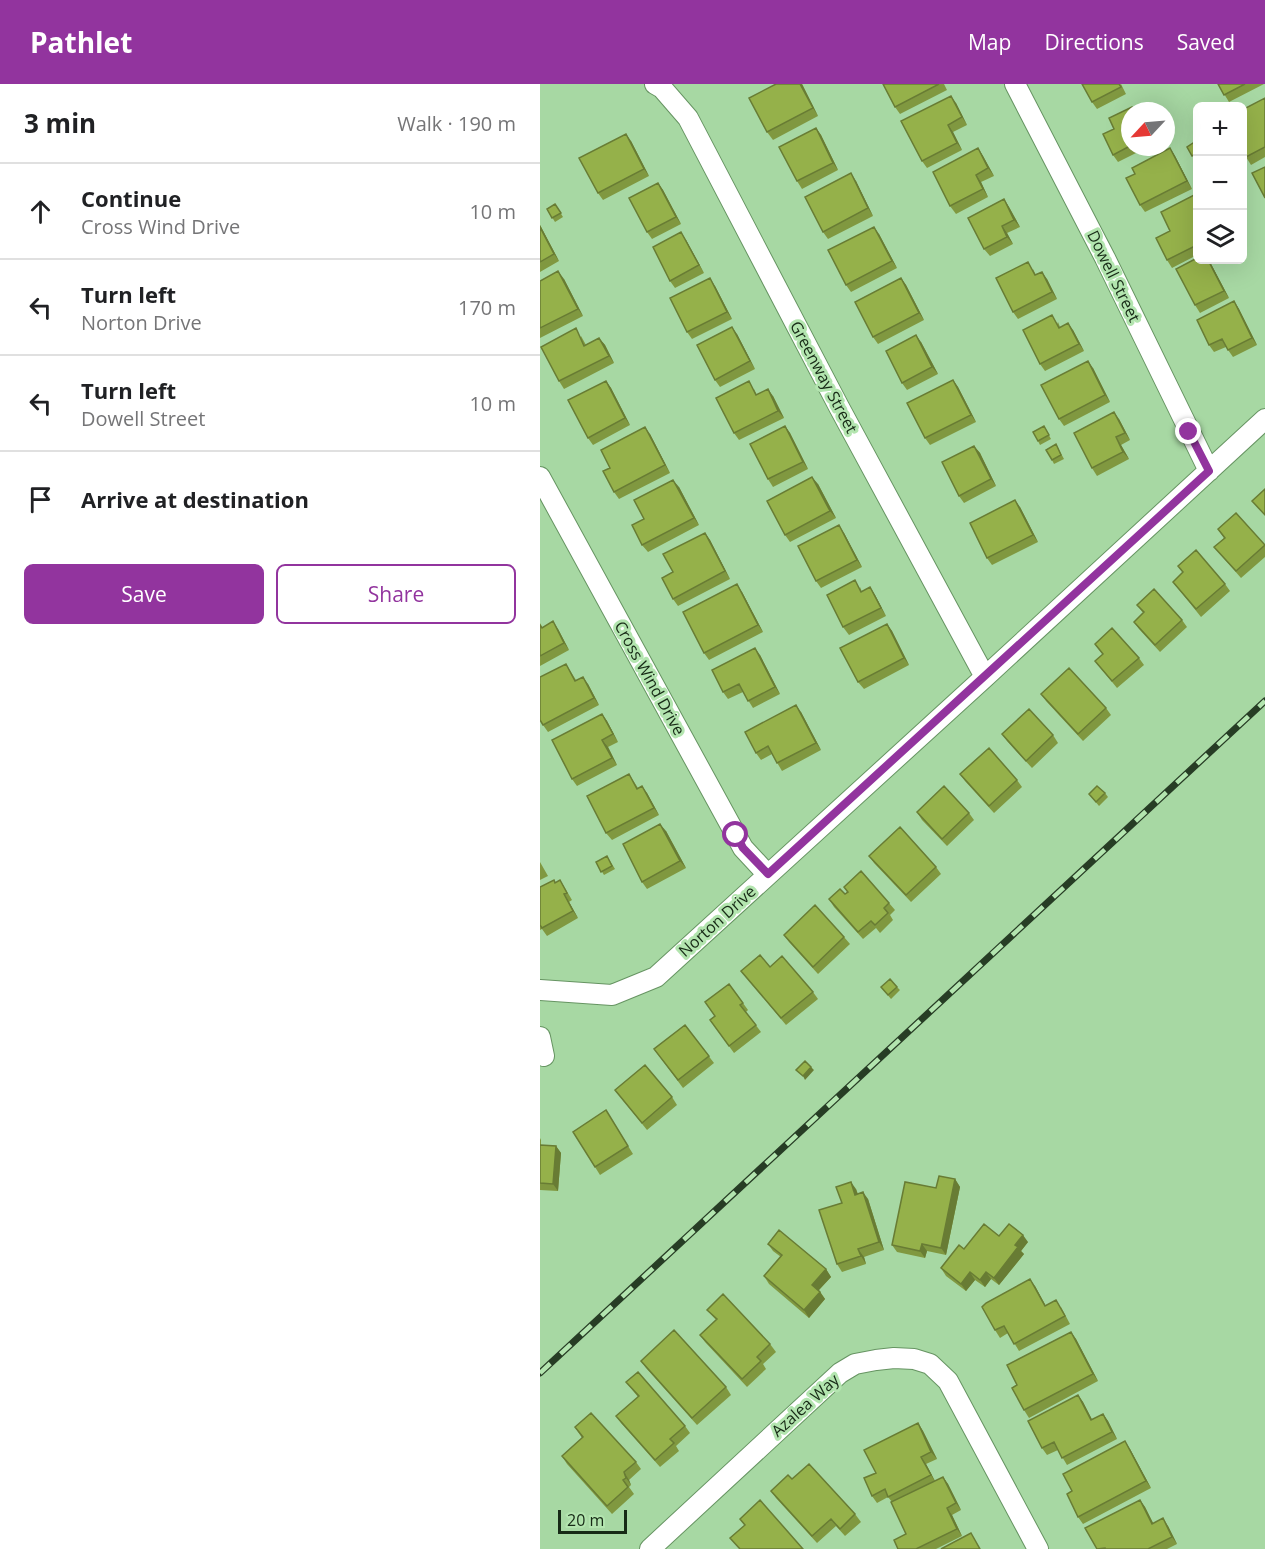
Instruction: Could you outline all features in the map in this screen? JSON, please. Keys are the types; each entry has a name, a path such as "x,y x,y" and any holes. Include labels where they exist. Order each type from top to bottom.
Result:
{"street":[{"name":"Greenway Street","path":"655,84 662,88 687,118 839,407 985,677"},
{"name":"Dowell Street","path":"1015,84 1105,258 1209,471"},
{"name":"Norton Drive","path":"540,990 612,994 656,977 1265,419"},
{"name":"Cross Wind Drive","path":"540,477 743,848 768,874"},
{"name":"Azalea Way","path":"650,1549 840,1373 855,1364 894,1358 914,1359 930,1364 948,1381 1038,1549"}],"building":[{"path":"776,84 800,84 813,108 767,132 749,98"},
{"path":"883,84 939,84 895,107"},
{"path":"1082,84 1119,84 1121,87 1092,102"},
{"path":"1218,84 1245,84 1224,95"},
{"path":"951,96 962,117 948,125 957,143 922,161 901,121"},
{"path":"1265,98 1265,147 1247,156 1247,156 1247,107"},
{"path":"1121,112 1121,151 1113,155 1103,134 1114,129 1109,118"},
{"path":"816,128 833,163 797,181 779,147"},
{"path":"626,134 644,169 598,193 579,158"},
{"path":"1193,143 1193,155 1192,156 1187,147"},
{"path":"978,148 988,168 976,175 983,189 950,206 933,172"},
{"path":"1155,156 1174,156 1187,181 1140,205 1126,178 1135,174 1132,168"},
{"path":"1265,167 1265,198 1252,173"},
{"path":"851,173 868,208 823,232 805,197"},
{"path":"658,183 676,217 647,232 629,198"},
{"path":"1193,196 1193,247 1167,260 1156,238 1170,231 1161,212"},
{"path":"1004,199 1014,220 1002,226 1007,237 984,249 968,218"},
{"path":"555,204 561,213 552,218 547,209"},
{"path":"540,227 554,254 540,262"},
{"path":"874,227 892,261 846,285 828,250"},
{"path":"681,232 699,265 670,281 653,247"},
{"path":"1193,260 1193,264 1210,264 1224,291 1195,305 1176,269"},
{"path":"1028,262 1035,275 1042,272 1052,292 1013,312 996,278"},
{"path":"558,271 578,309 540,328 540,281"},
{"path":"710,278 727,312 687,332 670,298"},
{"path":"901,278 919,313 873,337 855,302"},
{"path":"1234,301 1252,338 1228,350 1222,339 1209,345 1197,320"},
{"path":"1052,315 1059,328 1068,323 1079,344 1040,364 1023,330"},
{"path":"732,327 750,361 715,380 697,345"},
{"path":"576,328 584,346 599,338 609,356 559,381 541,347"},
{"path":"916,335 932,367 902,383 886,351"},
{"path":"1088,361 1105,395 1059,419 1041,385"},
{"path":"953,380 971,415 925,438 907,403"},
{"path":"606,381 625,418 588,438 568,400"},
{"path":"749,381 756,395 768,389 778,411 734,433 716,398"},
{"path":"1114,412 1125,433 1116,437 1123,452 1092,468 1074,433"},
{"path":"785,426 803,462 768,479 750,444"},
{"path":"1044,426 1049,435 1038,441 1033,432"},
{"path":"645,427 665,465 614,492 603,471 610,468 601,450"},
{"path":"1056,444 1061,455 1052,460 1046,450"},
{"path":"974,446 991,479 959,496 942,462"},
{"path":"812,477 830,511 785,535 767,501"},
{"path":"673,480 694,518 642,545 632,525 644,519 634,500"},
{"path":"1265,489 1265,515 1252,501"},
{"path":"1015,500 1033,535 987,558 970,523"},
{"path":"1236,513 1265,545 1236,571 1214,547 1225,538 1218,529"},
{"path":"839,525 857,560 816,581 798,546"},
{"path":"705,533 725,571 673,599 662,578 673,572 663,554"},
{"path":"1196,550 1225,584 1196,609 1173,582 1183,572 1178,566"},
{"path":"855,580 861,592 870,587 881,608 843,627 827,595"},
{"path":"737,584 758,625 704,653 683,612"},
{"path":"1154,589 1182,620 1155,645 1134,622 1144,612 1137,605"},
{"path":"553,621 564,643 540,656 540,625 542,628"},
{"path":"887,624 904,658 858,682 840,648"},
{"path":"1112,628 1139,658 1112,681 1095,661 1103,654 1095,644"},
{"path":"755,648 775,687 748,701 739,684 723,692 712,670"},
{"path":"566,664 575,681 583,677 594,698 543,725 540,720 540,677"},
{"path":"1069,668 1106,708 1078,734 1041,694"},
{"path":"796,705 816,743 777,763 768,746 756,753 745,732"},
{"path":"1029,709 1053,735 1026,761 1002,734"},
{"path":"602,714 613,734 602,740 612,758 572,779 552,740"},
{"path":"989,748 1017,780 989,806 960,774"},
{"path":"629,774 637,789 642,786 654,808 606,833 587,796"},
{"path":"944,786 969,813 942,839 917,812"},
{"path":"1097,786 1105,793 1096,802 1089,794"},
{"path":"660,824 680,861 642,882 623,844"},
{"path":"900,827 936,867 906,895 869,856"},
{"path":"607,856 612,866 601,872 596,862"},
{"path":"861,871 889,903 884,908 888,913 875,925 871,921 858,932 829,899 840,889 845,894 848,892 844,887"},
{"path":"554,880 555,883 560,880 573,911 542,928 540,925 540,887"},
{"path":"815,905 844,937 813,967 784,935"},
{"path":"760,955 770,967 782,956 813,992 781,1018 741,971"},
{"path":"890,979 897,987 888,995 881,987"},
{"path":"729,984 743,1003 740,1005 756,1025 729,1046 710,1020 715,1016 705,1002"},
{"path":"685,1025 709,1056 678,1080 654,1049"},
{"path":"805,1061 811,1067 803,1076 796,1070"},
{"path":"645,1065 672,1097 642,1123 615,1090"},
{"path":"606,1110 628,1146 595,1167 573,1132"},
{"path":"540,1145 556,1146 553,1184 540,1183"},
{"path":"939,1176 955,1179 941,1248 922,1244 920,1251 892,1245 905,1182 936,1188"},
{"path":"851,1182 855,1195 863,1192 879,1242 858,1249 861,1256 837,1264 819,1210 842,1203 836,1187"},
{"path":"984,1224 999,1236 1009,1224 1023,1235 1015,1245 1018,1247 994,1278 986,1272 980,1280 970,1272 961,1284 941,1268 959,1245 964,1249"},
{"path":"779,1230 826,1269 812,1285 820,1292 804,1310 764,1276 782,1255 768,1244"},
{"path":"1030,1279 1045,1306 1056,1300 1065,1316 1014,1344 1004,1326 995,1330 982,1307"},
{"path":"723,1294 770,1344 757,1357 761,1361 742,1379 700,1335 717,1319 707,1310"},
{"path":"674,1330 726,1387 692,1418 641,1361"},
{"path":"1071,1332 1093,1374 1024,1410 1012,1388 1017,1385 1007,1365"},
{"path":"638,1372 685,1426 670,1439 674,1443 655,1460 616,1416 639,1396 626,1382"},
{"path":"1078,1395 1091,1420 1103,1414 1112,1432 1062,1458 1054,1442 1042,1448 1028,1421"},
{"path":"591,1413 636,1462 624,1472 626,1478 623,1480 628,1487 607,1506 562,1456 583,1437 575,1427"},
{"path":"918,1423 931,1452 921,1457 931,1475 888,1497 885,1489 872,1496 864,1478 876,1473 864,1450"},
{"path":"1125,1441 1146,1481 1078,1517 1067,1494 1072,1491 1063,1474"},
{"path":"809,1464 855,1514 840,1529 831,1519 812,1536 771,1491 788,1475 792,1479"},
{"path":"943,1477 956,1503 947,1508 957,1529 916,1549 898,1549 894,1540 906,1534 891,1502"},
{"path":"760,1500 803,1549 740,1549 730,1538 745,1525 740,1519"},
{"path":"1140,1500 1152,1524 1163,1518 1172,1537 1148,1549 1097,1549 1085,1528"},
{"path":"971,1533 980,1549 941,1549"}],"railway":[{"path":"540,1373 1265,701"}],"route":[{"path":"736,835 743,848 768,874 1209,471 1189,432"}]}
